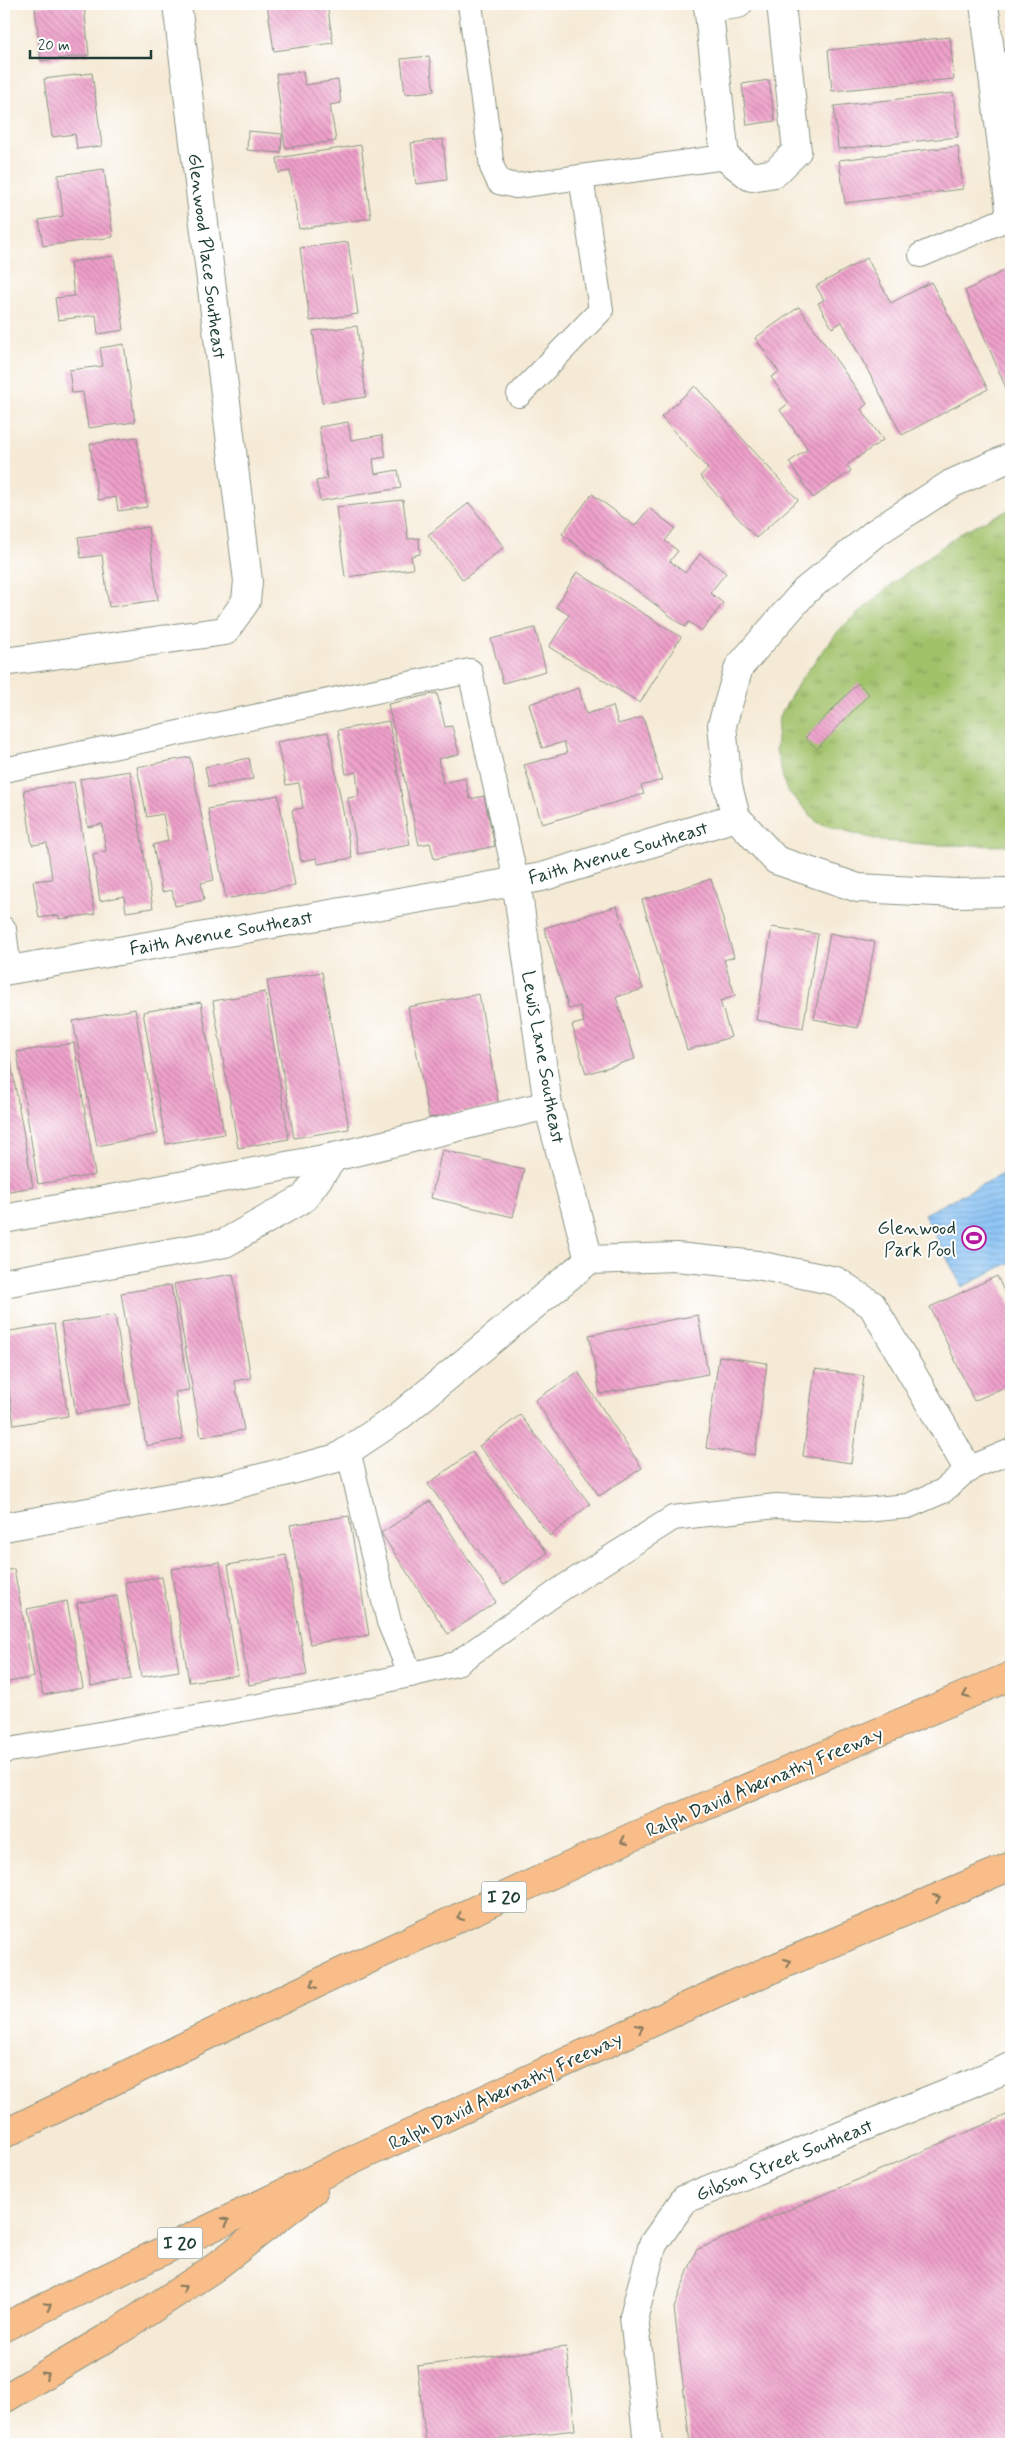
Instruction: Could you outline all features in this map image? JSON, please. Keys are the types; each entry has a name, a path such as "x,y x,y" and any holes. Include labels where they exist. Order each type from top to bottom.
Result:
{"highway":[{"name":"Ralph David Abernathy Freeway","path":"4,2134 245,2017 632,1837 1011,1676"},
{"name":"Ralph David Abernathy Freeway","path":"4,2327 356,2158 714,1994 1011,1866"},
{"path":"4,2399 117,2332 214,2268 356,2158"}],"street":[{"name":"Glenwood Place Southeast","path":"4,662 225,631 246,601 248,580 176,4"},
{"path":"738,4 708,6 725,157 751,177 775,173 796,151 781,4"},
{"path":"984,4 1011,217"},
{"path":"1011,457 951,484 875,533 805,591 739,666 722,725 728,786 736,817 776,860 858,888 956,893 1011,892"},
{"name":"Faith Avenue Southeast","path":"7,970 542,876 736,817"},
{"name":"Lewis Lane Southeast","path":"516,880 548,1106 589,1260"},
{"path":"4,1219 334,1157 548,1106"},
{"path":"4,1283 225,1243 304,1198 334,1157"},
{"path":"4,1527 223,1488 337,1458 398,1418 589,1260 676,1257 757,1265 836,1281 872,1305 968,1469"},
{"name":"Gibson Street Southeast","path":"648,2444 634,2316 653,2244 685,2199 1011,2067"}],"lane":[{"path":"470,4 492,167 499,182 516,186 725,157"},
{"path":"519,395 601,310 581,177"},
{"path":"921,255 1011,217"},
{"path":"4,770 470,671 516,880"},
{"path":"4,929 7,970"},
{"path":"348,1450 389,1622 411,1675"},
{"path":"4,1751 327,1694 456,1664 564,1587 673,1518 776,1506 865,1510 908,1506 943,1491 968,1469 1011,1451"}],"green space":[{"path":"1011,509 1011,846 937,845 882,841 818,823 786,789 776,750 779,717 801,679 840,629 897,580 965,530"}],"water":[{"name":"Glenwood Park Pool","path":"1011,1170 1011,1262 962,1287 924,1214"}],"building":[{"path":"55,4 84,4 89,55 41,61 35,7"},
{"path":"267,4 327,4 333,43 274,51"},
{"path":"950,37 954,79 832,91 828,50"},
{"path":"429,56 434,91 405,94 401,59"},
{"path":"303,71 305,85 338,80 341,103 330,105 336,141 285,148 276,74"},
{"path":"92,73 102,146 77,149 75,134 52,137 44,79"},
{"path":"769,80 775,121 747,125 742,84"},
{"path":"953,93 958,137 838,149 834,106"},
{"path":"248,131 282,134 281,153 247,150"},
{"path":"443,139 447,180 416,184 411,143"},
{"path":"361,145 371,218 299,229 290,171 279,173 277,158"},
{"path":"958,146 963,189 845,203 839,160"},
{"path":"104,169 113,237 43,246 39,220 63,216 58,175"},
{"path":"348,242 358,314 310,321 300,248"},
{"path":"114,256 124,330 98,334 96,315 58,320 55,298 74,296 70,262"},
{"path":"867,258 891,303 931,282 988,389 902,435 842,322 832,328 818,303 824,300 816,286"},
{"path":"1011,267 1011,400 965,291"},
{"path":"799,307 867,404 861,409 883,440 847,465 851,471 813,498 789,462 808,449 780,410 789,403 771,377 779,372 755,338"},
{"path":"357,326 366,397 322,403 313,331"},
{"path":"124,344 135,422 88,428 83,392 72,393 69,370 103,366 100,348"},
{"path":"695,386 798,500 756,538 700,476 708,469 661,417"},
{"path":"348,422 351,440 382,435 386,457 373,459 375,474 398,470 401,488 320,501 316,481 327,479 319,427"},
{"path":"137,437 147,507 118,511 116,497 98,500 90,444"},
{"path":"592,494 635,526 649,508 675,528 665,541 678,551 670,561 685,573 700,554 726,573 710,593 723,603 702,631 689,622 685,627 562,534"},
{"path":"403,500 408,539 419,538 420,554 411,556 413,569 345,577 336,507"},
{"path":"469,503 504,547 463,580 428,535"},
{"path":"148,527 158,600 109,607 102,555 81,558 78,537"},
{"path":"577,572 681,637 640,703 549,647 569,615 556,607"},
{"path":"535,628 546,671 503,683 491,639"},
{"path":"858,683 869,694 817,749 805,738"},
{"path":"579,688 586,714 613,706 618,724 643,717 662,780 641,786 644,794 542,824 524,765 567,753 564,742 542,748 529,704"},
{"path":"437,693 445,727 452,726 459,754 438,759 443,783 465,778 470,799 484,796 495,846 434,859 430,843 419,845 388,704"},
{"path":"389,721 410,845 358,854 348,798 359,796 356,772 346,774 338,730"},
{"path":"328,732 352,858 318,864 317,858 301,861 292,810 303,808 299,783 286,785 277,742"},
{"path":"190,757 214,880 201,883 204,900 175,906 172,890 162,892 153,845 168,841 163,814 147,817 137,767"},
{"path":"249,758 253,779 209,787 205,767"},
{"path":"130,771 153,908 126,912 124,896 100,901 93,854 106,851 102,824 88,827 80,779"},
{"path":"74,782 95,914 59,919 59,915 39,918 33,881 52,879 47,843 32,845 24,790"},
{"path":"278,795 295,885 226,899 208,809"},
{"path":"711,879 734,957 724,960 735,996 720,1001 731,1037 687,1050 642,900"},
{"path":"617,906 643,989 616,997 635,1059 586,1074 572,1025 584,1022 580,1006 569,1009 544,928"},
{"path":"772,927 818,934 803,1028 756,1020"},
{"path":"830,933 875,942 858,1028 814,1019"},
{"path":"322,972 349,1129 294,1138 267,981"},
{"path":"265,992 289,1139 238,1148 213,1001"},
{"path":"479,994 499,1106 429,1118 408,1007"},
{"path":"201,1002 224,1134 166,1144 143,1012"},
{"path":"135,1009 158,1134 97,1146 73,1021"},
{"path":"74,1043 95,1175 38,1184 17,1052"},
{"path":"10,1057 33,1187 4,1192 4,1058"},
{"path":"442,1150 524,1169 513,1217 431,1198"},
{"path":"233,1274 251,1378 235,1381 244,1430 201,1437 174,1284"},
{"path":"997,1276 1011,1306 1011,1384 974,1401 930,1307"},
{"path":"171,1285 189,1390 175,1392 183,1439 146,1446 121,1293"},
{"path":"115,1315 130,1404 76,1414 61,1323"},
{"path":"698,1315 708,1374 600,1394 589,1335"},
{"path":"54,1324 68,1416 14,1425 4,1358 4,1332"},
{"path":"719,1356 767,1363 755,1455 706,1448"},
{"path":"815,1369 864,1376 851,1463 803,1456"},
{"path":"578,1372 642,1468 599,1496 535,1400"},
{"path":"520,1415 590,1504 550,1536 479,1446"},
{"path":"472,1452 547,1553 504,1585 428,1484"},
{"path":"430,1501 496,1602 448,1634 381,1533"},
{"path":"349,1516 369,1635 310,1644 290,1525"},
{"path":"286,1555 307,1675 249,1685 228,1565"},
{"path":"220,1562 238,1675 189,1682 171,1569"},
{"path":"14,1569 34,1677 4,1683 4,1571"},
{"path":"162,1577 179,1671 141,1677 125,1582"},
{"path":"117,1596 131,1679 91,1686 77,1603"},
{"path":"67,1601 83,1688 43,1695 27,1609"},
{"path":"1011,2113 1011,2444 690,2444 674,2308 696,2250"},
{"path":"566,2347 575,2430 461,2444 426,2444 417,2366"}],"place":[{"name":"Glenwood Park Pool","path":"974,1238"}]}
